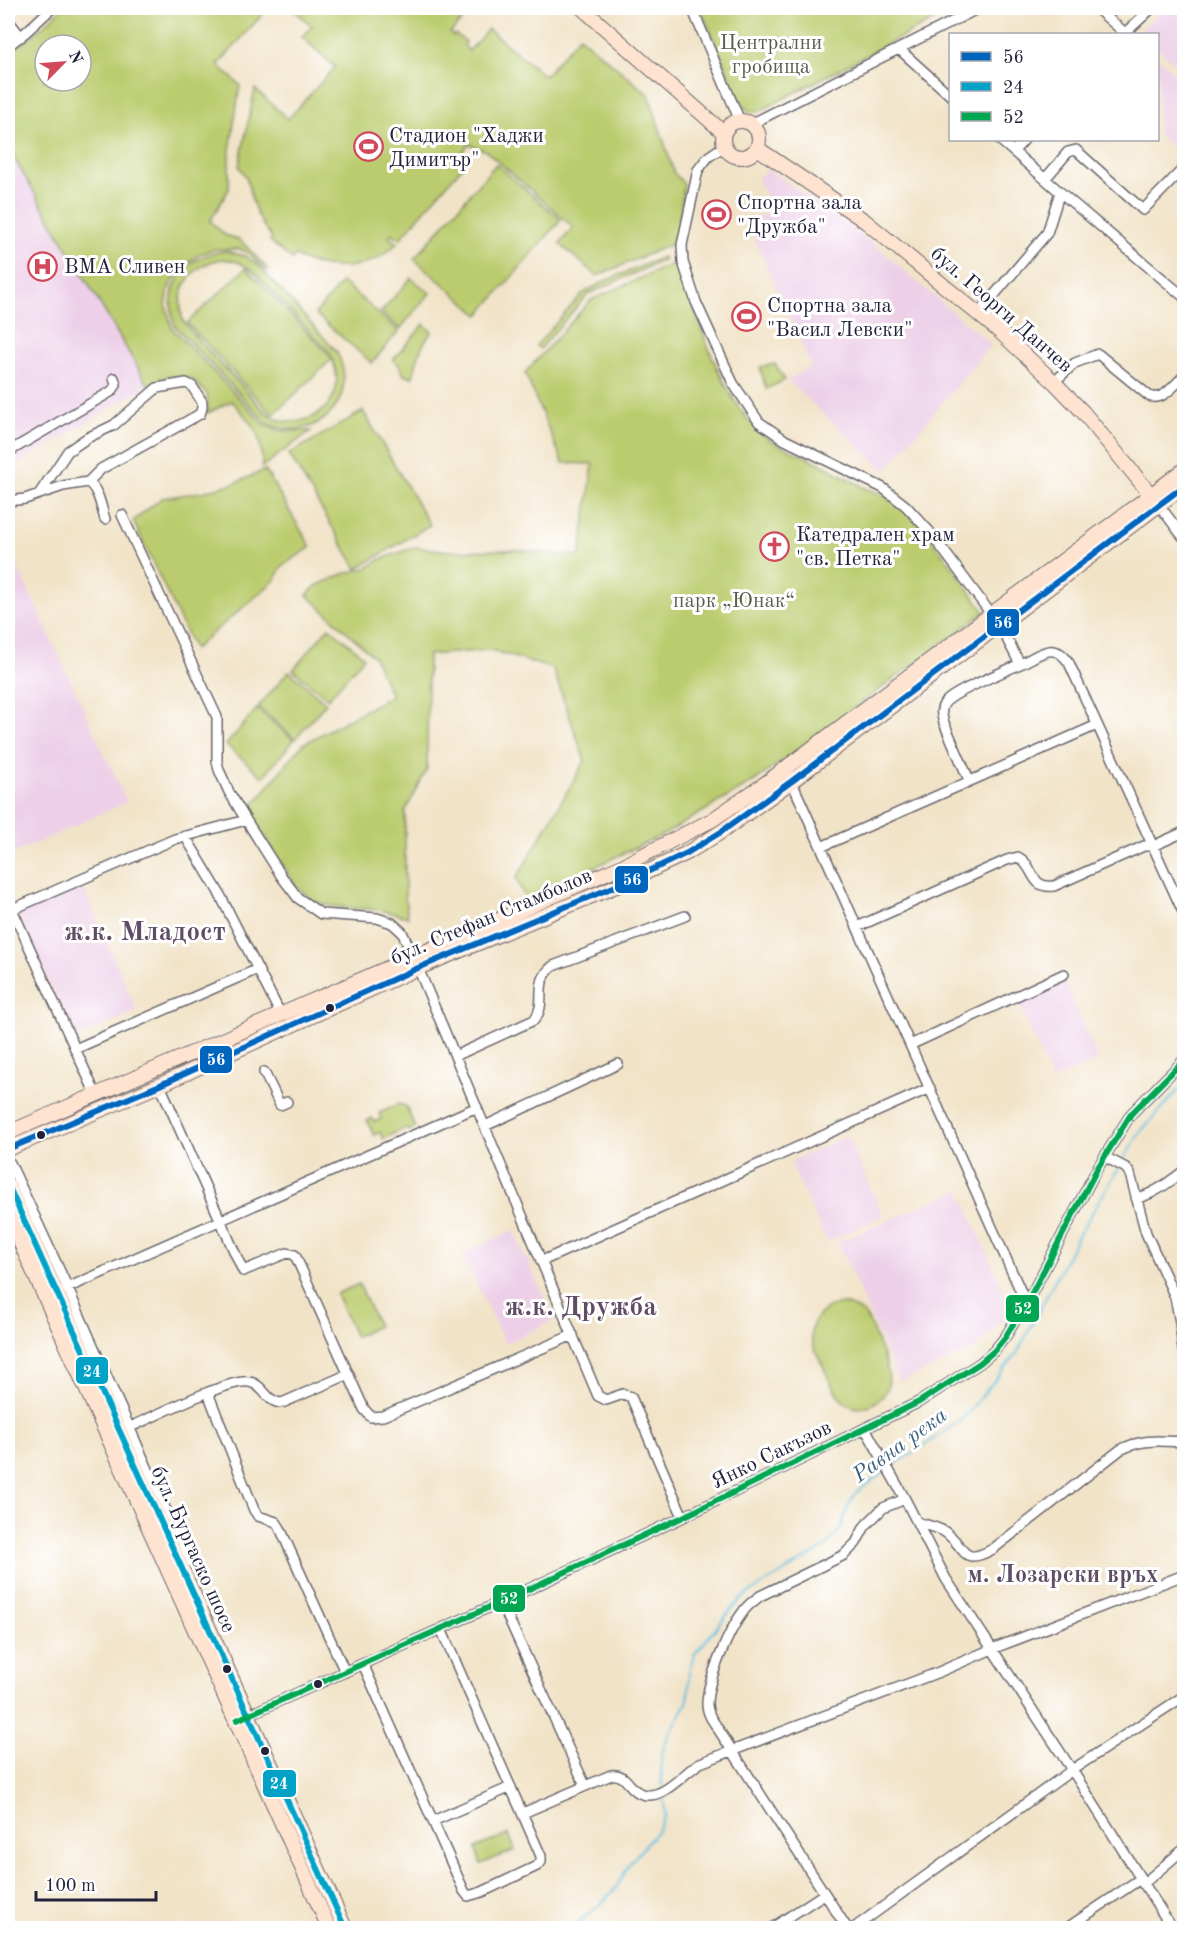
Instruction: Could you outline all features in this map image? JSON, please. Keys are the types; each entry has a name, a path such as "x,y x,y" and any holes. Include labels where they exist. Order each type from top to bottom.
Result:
{"main road":[{"path":"582,8 724,139 729,153 740,158 751,155 757,148 759,135 746,122 729,125 724,139"},
{"name":"бул. Георги Данчев","path":"757,148 865,220 978,314 1054,382 1096,426 1155,500"},
{"name":"бул. Стефан Стамболов","path":"789,775 1000,626 1155,500 1185,470"},
{"name":"бул. Стефан Стамболов","path":"8,1133 281,1015 628,881 687,853 721,832 991,614 1155,500 1185,486"},
{"name":"бул. Стефан Стамболов","path":"9,1156 416,962"},
{"name":"бул. Бургаско шосе","path":"8,1185 62,1290 124,1430 329,1929"},
{"name":"бул. Бургаско шосе","path":"8,1215 242,1718 345,1929"}],"street":[{"path":"8,46 52,8"},
{"path":"692,8 746,122 979,8"},
{"path":"1096,8 1123,33"},
{"path":"1125,33 1152,8"},
{"path":"8,20 21,37"},
{"path":"899,49 949,93"},
{"path":"724,139 698,170 682,245 682,256 696,302 733,383 759,422 772,432 883,488 906,506 929,531 1000,626 1020,664"},
{"path":"1001,141 1185,297"},
{"path":"1014,151 1023,141"},
{"path":"1045,179 1068,152 1076,150 1143,210 1185,168"},
{"path":"978,314 1047,233 1060,192"},
{"path":"1054,382 1075,363 1098,354 1155,399 1161,397 1185,376"},
{"path":"8,452 112,391 116,385 114,378"},
{"path":"8,501 25,499 63,486 88,482 102,469 200,414 201,402 192,386 186,383 157,388 114,424 79,443 63,457 39,494"},
{"path":"88,482 98,495 105,519"},
{"name":"бул. Георги Данчев","path":"1155,500 1185,538"},
{"path":"122,515 217,717 219,770 246,820 282,877 298,898 309,907 321,914 377,918 392,923 402,932 599,1398 606,1400 625,1394 631,1397 683,1517"},
{"path":"969,780 944,723 941,713 942,706 952,696 1050,650 1057,650 1064,654 1185,914"},
{"path":"821,847 1097,725"},
{"path":"789,775 1026,1303"},
{"path":"96,1095 10,910 166,843 246,820"},
{"path":"857,927 1007,860 1018,857 1026,861 1041,886 1054,886 1144,846 1152,846 1185,831"},
{"path":"185,836 218,891 281,1015"},
{"path":"455,1056 534,1020 540,1013 544,973 553,966 685,916"},
{"path":"75,1049 258,969"},
{"path":"910,1045 1064,975"},
{"name":"Янко Сакъзов","path":"242,1718 501,1602 683,1517 919,1402 980,1363 1006,1336 1026,1303 1109,1159 1114,1139 1131,1114 1185,1060"},
{"path":"485,1126 618,1064"},
{"path":"264,1072 280,1105 287,1102"},
{"path":"160,1085 243,1271 287,1253 295,1255 365,1412 371,1417 379,1418 573,1335"},
{"path":"542,1261 930,1088"},
{"path":"9,1156 62,1290 477,1107"},
{"path":"1109,1159 1130,1174 1146,1233 1175,1297 1184,1353"},
{"path":"1136,1198 1156,1191 1185,1171"},
{"path":"189,1562 124,1430 208,1393 246,1381 254,1383 274,1402 282,1403 349,1374"},
{"path":"208,1393 254,1510 258,1516 276,1522 280,1528 345,1672"},
{"path":"865,1428 905,1498 946,1579 1173,1929"},
{"path":"917,1522 945,1532 964,1553 972,1556 982,1555 993,1549 1120,1450 1134,1443 1149,1440 1185,1442"},
{"path":"847,1929 711,1718 707,1706 716,1666 737,1620 750,1603 844,1555 856,1543 865,1526 883,1509 905,1498"},
{"path":"523,1813 585,1785 618,1774 624,1777 634,1791 645,1796 657,1794 668,1789 688,1770 733,1750 1185,1575"},
{"path":"501,1602 585,1785"},
{"path":"363,1664 464,1891 468,1896 482,1892 537,1866 541,1862 541,1856 441,1629"},
{"path":"854,1929 1072,1770 1185,1696"},
{"path":"433,1821 511,1787"},
{"path":"1067,1929 1185,1849"},
{"path":"772,1929 824,1894"}],"shaded area":[{"path":"1165,8 1184,8 1184,73 1159,49 1159,33 1140,31"},
{"path":"1159,58 1184,83 1184,155 1182,157 1159,135"},
{"name":"ВМА Сливен","path":"8,148 148,385 8,470"},
{"path":"768,169 872,243 991,345 885,471 787,380 811,366 747,222 772,211 758,178"},
{"path":"15,561 127,802 8,856 8,564"},
{"path":"82,885 137,1011 73,1039 18,913"},
{"path":"1065,983 1098,1060 1052,1080 1019,1003"},
{"path":"847,1136 883,1216 827,1242 790,1162"},
{"path":"960,1190 1006,1297 1005,1317 974,1349 899,1382 838,1242"},
{"path":"513,1230 555,1320 505,1344 462,1254"}],"green space":[{"path":"62,8 268,8 218,65 240,85 229,157 229,189 210,221 225,235 240,240 268,269 266,271 250,254 240,249 215,249 200,254 182,268 169,287 166,306 172,328 265,425 282,431 311,431 262,467 262,455 255,431 232,401 208,413 207,394 191,378 169,376 148,385 8,148 8,54 33,35 33,93 93,93 93,33 36,33"},
{"path":"292,8 474,8 450,33 453,36 455,34 466,42 464,45 469,51 488,29 545,76 579,36 649,95 674,173 684,184 677,242 597,276 560,244 573,227 486,151 469,144 460,155 467,161 400,239 392,233 389,237 397,243 386,253 374,260 348,267 321,265 295,256 292,260 270,241 272,238 257,213 247,180 239,166 255,89 288,119 335,67 302,37 312,26"},
{"name":"Централни гробища","path":"700,8 957,8 758,112 751,112 745,108 739,98"},
{"path":"496,164 561,220 479,315 414,259"},
{"path":"226,251 245,256 256,263 337,352 343,370 343,386 339,401 330,414 318,423 303,428 286,429 268,424 175,326 172,298 180,275 188,266 212,254","holes":["223,259 238,262 252,270 329,352 332,358 246,268 187,323 273,415 332,359 337,378 333,396 321,412 308,419 285,421 267,413 183,321 181,310 183,289 194,273 202,266"]},
{"path":"663,257 664,260 588,294 540,349 536,346 583,293 605,281"},
{"name":"парк „Юнак“","path":"672,264 681,268 713,359 737,404 751,423 774,442 901,506 940,550 985,612 756,780 667,833 526,899 516,879 585,761 553,669 491,650 428,655 427,769 405,812 405,896 408,917 379,910 336,907 315,902 296,886 249,810 303,744 391,696 374,657 307,595 316,586 343,574 367,568 381,559 416,547 449,551 515,550 580,556 593,464 563,463 525,373 591,300"},
{"path":"411,278 430,293 400,329 381,312"},
{"path":"342,282 399,331 372,363 315,314"},
{"path":"424,324 432,332 422,347 413,377 404,375 399,365 393,360"},
{"path":"775,364 785,380 766,389 760,367"},
{"path":"363,411 430,525 357,569 289,454"},
{"path":"265,470 311,547 282,566 274,581 194,649 133,521 162,498 202,492 235,483"},
{"path":"329,627 364,657 328,699 293,670"},
{"path":"289,671 326,703 295,739 258,707"},
{"path":"257,709 294,740 263,777 226,745"},
{"path":"399,1104 406,1106 415,1127 409,1132 406,1128 383,1139 380,1132 374,1135 367,1121 372,1118 374,1122 381,1119 379,1113"},
{"path":"359,1284 378,1326 355,1337 336,1294"},
{"path":"843,1304 857,1309 866,1316 883,1355 888,1373 887,1389 882,1397 864,1407 855,1407 841,1399 812,1341 812,1326 819,1315 830,1307"},
{"path":"509,1834 515,1850 481,1864 475,1848"}],"waterway":[{"name":"Равна река","path":"1121,1163 1141,1131 1184,1084"},
{"name":"Равна река","path":"889,1468 949,1429 968,1413 1017,1353 1078,1236 1119,1168"},
{"name":"Равна река","path":"662,1787 661,1757 666,1740 688,1701 689,1671 694,1655 746,1595 828,1545 841,1528 848,1506 857,1492 885,1471"},
{"name":"Равна река","path":"571,1928 600,1905 616,1888 630,1863 658,1830 665,1815 663,1793"}],"transit line":[{"name":"56","path":"8,1149 160,1085 418,968 628,881 687,853 721,832 792,781 1184,486"},
{"name":"52","path":"237,1720 501,1602 683,1517 919,1402 980,1363 1006,1336 1033,1291 1097,1169 1131,1114 1184,1060"},
{"name":"24","path":"8,1185 345,1928"}],"place":[{"name":"Стадион \"Хаджи Димитър\"","path":"368,147"},
{"name":"Спортна зала \"Дружба\"","path":"716,214"},
{"name":"ВМА Сливен","path":"43,266"},
{"name":"Спортна зала \"Васил Левски\"","path":"746,317"},
{"name":"Катедрален храм \"св. Петка\"","path":"775,546"}],"district":[{"name":"ж.к. Младост","path":"145,931"},
{"name":"ж.к. Дружба","path":"581,1306"},
{"name":"м. Лозарски връх","path":"1063,1574"}]}
